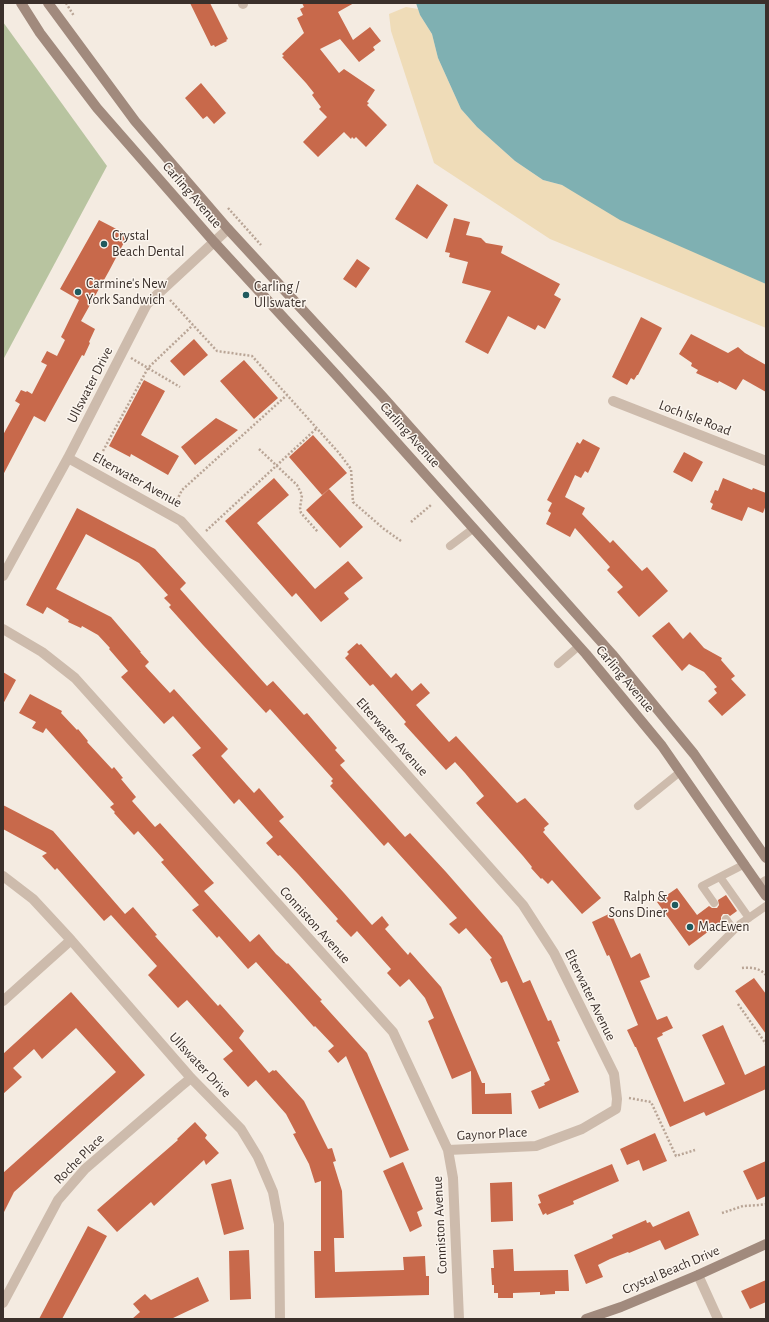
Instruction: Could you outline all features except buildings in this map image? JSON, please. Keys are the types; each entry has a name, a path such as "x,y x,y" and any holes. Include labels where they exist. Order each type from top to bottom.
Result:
{"main road":[{"name":"Carling Avenue","path":"21,3 40,33 97,108 214,242 338,377 579,646 662,746 745,864 763,883 766,896"},
{"name":"Carling Avenue","path":"48,3 135,121 228,229 382,396 612,654 694,754 766,858"},
{"name":"Crystal Beach Drive","path":"586,1319 615,1309 698,1275 766,1244"}],"street":[{"name":"Ullswater Drive","path":"3,576 68,458 147,304 228,229"},
{"name":"Loch Isle Road","path":"613,401 766,461"},
{"name":"Elterwater Avenue","path":"68,458 181,521 523,905 554,953 614,1074 617,1099"},
{"name":"Conniston Avenue","path":"3,629 42,652 75,678 393,1032 448,1150 453,1178 459,1319"},
{"name":"Ullswater Drive","path":"3,876 33,899 71,940 191,1078 241,1129 258,1158 272,1192 279,1224 280,1319"},
{"path":"3,1001 71,940"},
{"name":"Roche Place","path":"3,1303 58,1200 85,1169 191,1078"},
{"name":"Gaynor Place","path":"448,1150 536,1146 582,1129 616,1109 617,1099"},
{"path":"698,1275 718,1319"}],"lane":[{"path":"450,546 474,528"},
{"path":"558,664 579,646"},
{"path":"638,806 680,772"},
{"path":"714,903 702,886 745,864"},
{"path":"720,877 749,918"},
{"path":"698,966 734,930 766,906"},
{"path":"726,919 734,930"}],"path":[{"path":"161,290 217,351 252,356 317,428 351,469 353,502 384,529 401,541"},
{"path":"103,451 148,368 193,325"},
{"path":"122,353 180,387"},
{"path":"170,514 182,490 287,395"},
{"path":"197,539 317,428"},
{"path":"259,449 296,485 302,495 300,508 301,513 318,532"},
{"path":"411,522 431,505"},
{"path":"742,968 749,967 764,972 766,975"},
{"path":"738,1004 766,1044"},
{"path":"617,1099 632,1098 651,1102 676,1156 695,1150"},
{"path":"722,1213 743,1206 766,1204"}],"green space":[{"path":"3,22 107,166 3,360"}],"sand":[{"path":"406,7 418,9 432,34 438,58 461,109 477,127 515,161 543,180 562,185 766,284 766,328 550,239 434,163 391,31 389,14"}],"water":[{"path":"416,3 766,3 766,284 620,220 562,185 543,180 515,161 477,127 461,109 438,58 432,34 420,15"}],"place":[{"name":"Crystal Beach Dental","path":"104,244"},
{"name":"Carmine's New York Sandwich","path":"78,292"},
{"name":"Carling / Ullswater","path":"246,295"},
{"name":"Ralph & Sons Diner","path":"675,905"},
{"name":"MacEwen","path":"690,927"}]}
